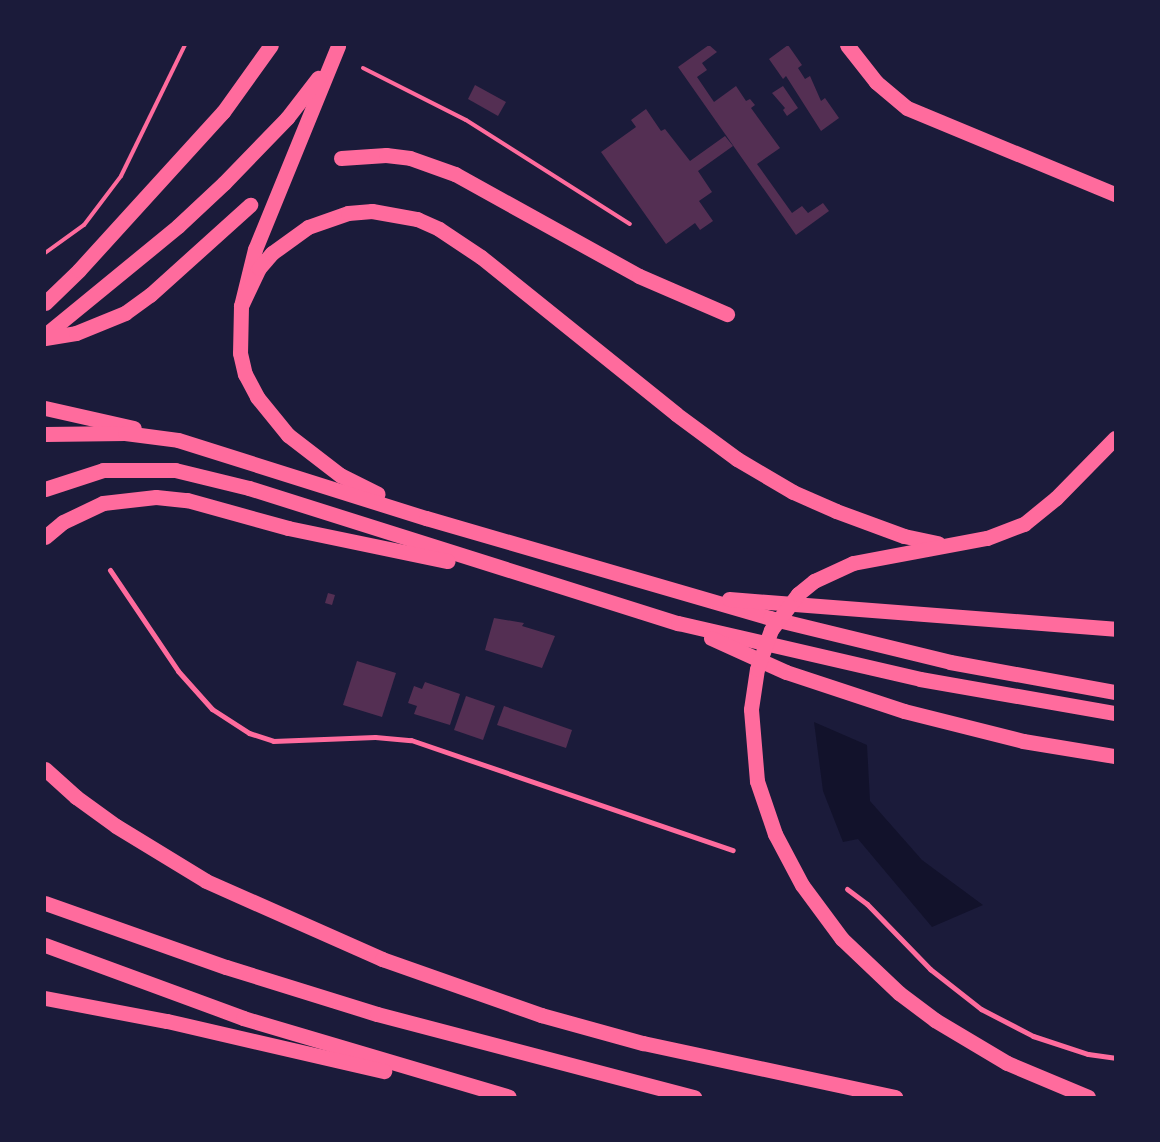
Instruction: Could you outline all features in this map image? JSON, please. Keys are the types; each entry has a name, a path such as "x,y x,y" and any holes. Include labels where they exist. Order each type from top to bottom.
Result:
{"highway":[{"path":"48,300 216,119 272,45"},
{"path":"847,45 876,82 907,108 1115,194"},
{"path":"45,336 178,226 287,118 338,46"},
{"path":"338,46 255,248 241,306 239,332 246,374 270,417 309,454 340,475 426,518"},
{"path":"341,158 386,155 410,158 455,174 639,276 727,314"},
{"path":"45,336 76,333 125,312 150,295 250,205"},
{"path":"241,306 263,263 308,227 348,213 372,211 417,219 439,229 481,257 676,414 761,474 793,492 874,526 931,542 957,544"},
{"path":"45,408 111,421 178,440 317,481 426,518 686,595 886,648 1115,692"},
{"path":"45,434 124,433 178,440"},
{"path":"1088,1097 1007,1063 935,1020 899,993 842,939 786,859 764,806 753,758 753,688 763,650 783,611 798,594 831,571 878,557 957,544 1024,524 1056,498 1115,438"},
{"path":"45,489 104,470 175,470 257,491 525,577 678,623 920,678 1115,713"},
{"path":"45,537 63,522 103,503 156,497 187,500 288,528 525,577"},
{"path":"686,595 1115,629"},
{"path":"678,623 786,672 846,694 978,730 1115,756"},
{"path":"45,769 76,797 116,826 206,881 382,958 542,1015 643,1044 895,1097"},
{"path":"45,903 226,967 377,1014 694,1097"},
{"path":"45,945 243,1018 508,1097"},
{"path":"45,998 167,1021 498,1097"}],"street":[{"path":"110,570 178,671 212,710 249,733 272,741 375,737 411,740 733,850"},
{"path":"846,889 867,904 930,969 981,1009 1033,1036 1088,1054 1115,1058"}],"lane":[{"path":"45,253 84,225 121,176 185,45"},
{"path":"363,68 466,120 630,224"}],"shaded area":[{"path":"814,722 867,745 870,801 922,860 983,905 932,927 858,839 843,842 823,791"}],"building":[{"path":"709,45 717,52 702,63 707,70 697,77 714,102 736,86 746,101 750,99 755,105 751,108 780,148 757,164 792,213 802,206 808,213 823,203 829,211 796,235 678,67"},
{"path":"788,45 802,65 798,68 805,79 810,76 821,101 825,98 839,118 821,131 786,76 783,79 769,59"},
{"path":"475,85 506,102 498,116 468,99"},
{"path":"783,86 798,108 787,116 783,110 785,108 772,93"},
{"path":"646,109 661,131 665,129 690,161 725,136 733,146 698,171 712,192 699,201 713,221 700,230 695,223 666,244 601,152 636,127 631,120"},
{"path":"328,593 335,595 332,605 325,603"},
{"path":"494,618 524,623 522,626 555,636 542,668 485,650"},
{"path":"357,661 396,673 382,717 343,705"},
{"path":"425,682 460,694 450,725 414,714 417,706 408,703 414,686 422,689"},
{"path":"466,696 495,706 483,740 454,730"},
{"path":"504,706 572,730 566,748 497,725"}]}
